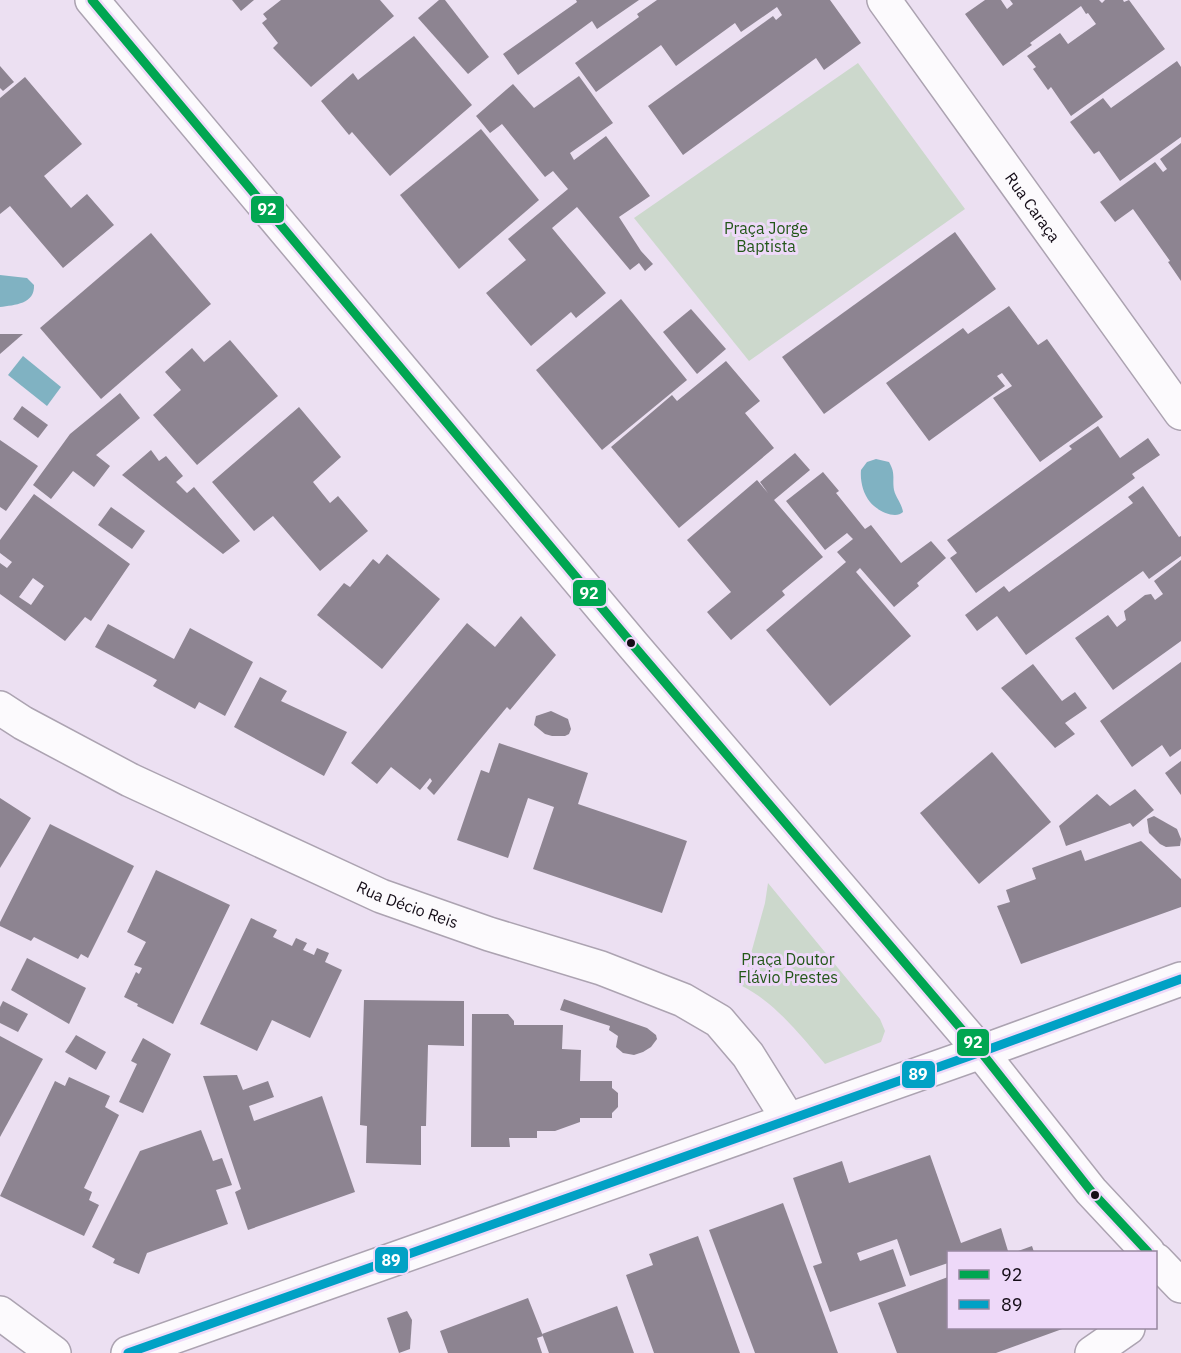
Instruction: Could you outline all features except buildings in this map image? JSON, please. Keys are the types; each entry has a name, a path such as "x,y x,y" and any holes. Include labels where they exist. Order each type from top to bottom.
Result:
{"street":[{"path":"92,0 626,636 981,1052 1143,1251"},
{"name":"Rua Caraça","path":"884,0 1181,413"},
{"name":"Rua Décio Reis","path":"0,708 23,723 130,780 381,896 489,934 601,968 683,1000 719,1021 748,1055 788,1119"},
{"path":"128,1353 981,1052 1181,979"},
{"path":"0,1313 54,1353"},
{"path":"1092,1353 1127,1329"}],"green space":[{"name":"Praça Jorge Baptista","path":"858,63 965,209 749,361 634,218"},
{"name":"Praça Doutor Flávio Prestes","path":"768,883 880,1019 885,1031 881,1042 825,1064 777,1011 742,986 765,903"}],"water":[{"path":"0,275 27,278 34,285 28,300 0,307"},
{"path":"23,356 61,387 47,406 8,375"},
{"path":"876,459 889,462 891,466 894,490 903,512 900,514 886,513 877,508 870,502 864,491 861,470 867,462"}],"transit line":[{"name":"92","path":"92,0 633,645 981,1052 1091,1191 1147,1251"},
{"name":"89","path":"128,1353 981,1052 1181,979"}]}
